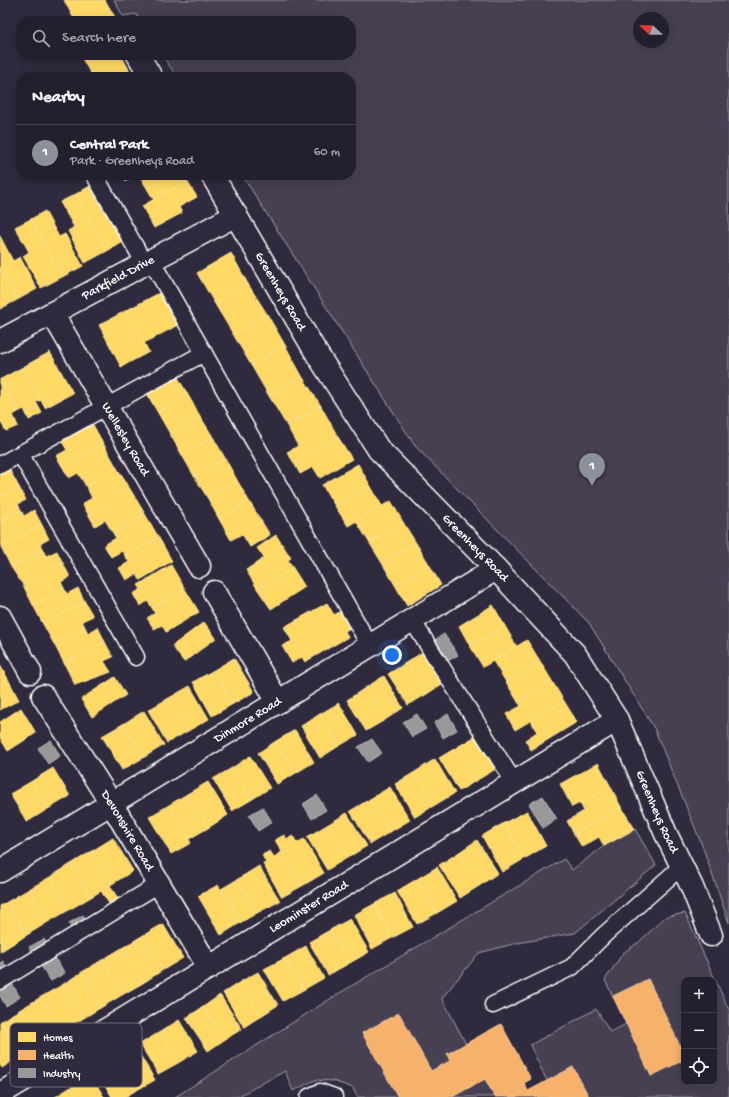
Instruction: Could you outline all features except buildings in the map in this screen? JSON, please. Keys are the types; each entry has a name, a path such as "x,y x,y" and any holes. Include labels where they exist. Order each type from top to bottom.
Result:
{"street":[{"path":"141,60 148,72"},
{"name":"Greenheys Road","path":"215,180 317,354 379,450 496,569 575,654 617,720 666,834 692,887 711,935"},
{"name":"Parkfield Drive","path":"0,341 236,215"},
{"name":"Wellesley Road","path":"52,313 199,566"},
{"name":"Dinmore Road","path":"0,871 496,569"},
{"path":"214,592 278,702"},
{"path":"0,617 30,672"},
{"name":"Devonshire Road","path":"43,696 111,803 209,968"},
{"name":"Leominster Road","path":"118,1023 617,720"},
{"name":"Leominster Road","path":"0,1094 12,1087"}],"lane":[{"path":"97,180 204,353 370,646"},
{"path":"0,465 204,353"},
{"path":"20,455 136,657"},
{"path":"412,620 514,782"},
{"path":"492,1005 572,966 604,935 682,866"},
{"path":"0,981 159,884"},
{"path":"309,1097 320,1092 334,1097"}],"shaded area":[{"path":"114,0 729,0 729,923 702,845 654,728 589,623 415,446 245,180 356,180 356,72 174,72 165,60 356,60 356,16 137,16 136,14 123,16"},
{"path":"635,829 656,865 575,933 517,943 479,953 442,998 466,1044 447,1054 450,1061 431,1071 399,1013 363,1033 398,1097 357,1097 353,1088 333,1081 315,1080 293,1091 285,1071 237,1097 175,1097 338,994 564,859 572,870 604,846"},
{"path":"685,913 714,977 681,977 681,1085 717,1085 717,984 729,1010 729,1097 589,1097 573,1067 547,1081 530,1045 596,1009 610,1032 626,1024 605,980 623,953 639,942 665,917"},
{"path":"485,1079 495,1097 452,1097"}],"place":[{"name":"Central Park","path":"592,486"}]}
